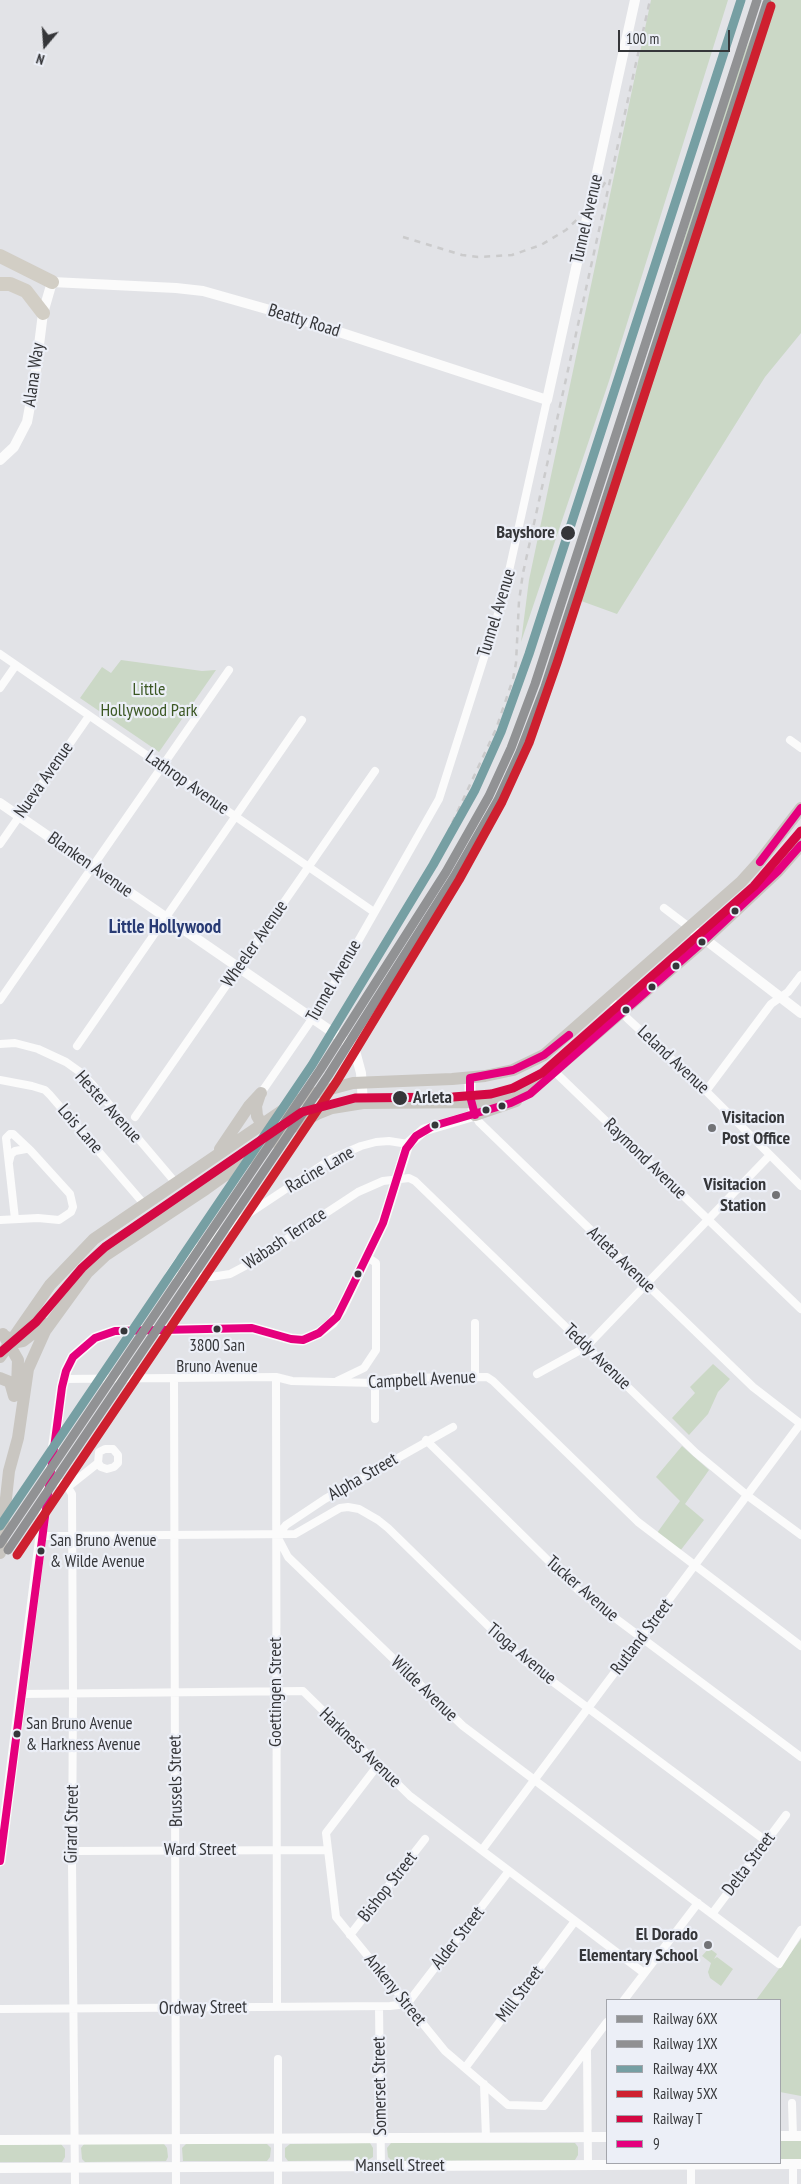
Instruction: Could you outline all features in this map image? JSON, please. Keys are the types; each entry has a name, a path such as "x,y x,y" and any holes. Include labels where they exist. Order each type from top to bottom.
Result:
{"highway":[{"path":"0,256 52,282"},
{"path":"0,282 34,284 52,282"},
{"path":"0,282 26,291 43,313"}],"main road":[{"path":"0,1357 4,1337 28,1315 50,1285 85,1248 216,1154 312,1094 362,1082 470,1078 513,1070 544,1055 750,873 801,808"},
{"path":"0,1862 41,1536 64,1379 68,1364 78,1350 95,1338 115,1331 252,1328 291,1339 309,1339 327,1327 336,1317 383,1224 408,1144 416,1136 433,1126 530,1087 555,1072 705,940 778,872 801,844"},
{"path":"470,1078 473,1109"},
{"path":"261,1093 256,1106 261,1125 272,1142"},
{"path":"216,1154 249,1106 261,1093"},
{"path":"9,1471 18,1438 28,1369 38,1342 86,1273 106,1255 206,1189 288,1130 332,1108 363,1103 473,1109"},
{"path":"4,1337 17,1342 28,1338 58,1312"},
{"path":"0,1553 19,1366 16,1355 4,1337"},
{"path":"0,1378 10,1382 14,1401"}],"street":[{"name":"Tunnel Avenue","path":"261,1093 313,1020 439,799 503,598 635,0"},
{"name":"Beatty Road","path":"52,282 203,291 284,314 547,400"},
{"name":"Alana Way","path":"0,460 14,447 27,422 43,313 52,282"},
{"name":"Lathrop Avenue","path":"0,654 374,912"},
{"path":"0,688 16,665"},
{"path":"0,1000 229,670"},
{"name":"Nueva Avenue","path":"0,844 89,716"},
{"path":"77,1046 302,720"},
{"path":"790,740 801,748"},
{"name":"Wheeler Avenue","path":"135,1117 375,771"},
{"name":"Blanken Avenue","path":"0,803 313,1020 354,1046 362,1082 363,1103"},
{"path":"664,908 801,1013"},
{"path":"706,1091 771,1004 788,992 801,975"},
{"name":"Leland Avenue","path":"608,997 622,1013 706,1091 801,1186"},
{"name":"Hester Avenue","path":"0,1044 15,1043 32,1047 66,1062 80,1072 175,1182"},
{"name":"Raymond Avenue","path":"555,1072 801,1308"},
{"name":"Lois Lane","path":"0,1080 45,1090 144,1204"},
{"name":"Arleta Avenue","path":"473,1109 479,1122 752,1387 801,1424"},
{"path":"0,1220 38,1218 59,1220 70,1212 73,1203 70,1194 13,1134 10,1134 6,1138 15,1219"},
{"name":"Racine Lane","path":"169,1275 179,1260 331,1160 361,1146 376,1142 389,1141 408,1144"},
{"path":"8,1164 11,1154 15,1151 26,1149"},
{"path":"537,1374 586,1347 769,1156"},
{"name":"Teddy Avenue","path":"396,1179 409,1178 415,1181 696,1453 748,1496 801,1535"},
{"name":"Wabash Terrace","path":"169,1275 211,1277 238,1270 358,1192 383,1181 396,1179"},
{"path":"337,1381 364,1368 376,1350 376,1263 366,1256"},
{"path":"475,1323 475,1377"},
{"name":"Campbell Avenue","path":"64,1379 276,1378 292,1381 375,1383 394,1378 487,1377 638,1522 801,1646"},
{"name":"Brussels Street","path":"174,1378 176,2184"},
{"name":"Goettingen Street","path":"276,1378 277,2007"},
{"path":"375,1383 375,1419"},
{"name":"Rutland Street","path":"482,1850 801,1424"},
{"name":"Alpha Street","path":"277,1536 286,1525 325,1499 426,1440 453,1427"},
{"name":"Tucker Avenue","path":"426,1440 579,1590 801,1757"},
{"path":"49,1481 69,1486 98,1463"},
{"name":"Girard Street","path":"69,1486 72,1494 75,2184"},
{"name":"Tioga Avenue","path":"277,1536 295,1534 340,1508 348,1506 368,1514 388,1528 521,1658 766,1841"},
{"path":"41,1536 277,1536"},
{"name":"Wilde Avenue","path":"277,1536 288,1557 463,1726 712,1914 779,1964 801,1930"},
{"name":"Harkness Avenue","path":"21,1694 303,1692 410,1796 644,1973"},
{"path":"326,1850 326,1833 378,1765"},
{"name":"Delta Street","path":"712,1914 786,1815"},
{"name":"Bishop Street","path":"350,1935 426,1839"},
{"name":"Ward Street","path":"73,1851 326,1850"},
{"name":"Ankeny Street","path":"326,1850 336,1917 445,2050 508,2105 544,2106 587,2050"},
{"name":"Alder Street","path":"407,2004 509,1871"},
{"name":"Delta Street","path":"625,1999 698,1903"},
{"name":"Mill Street","path":"465,2068 575,1921"},
{"name":"Ordway Street","path":"0,2009 175,2009 407,2004"},
{"name":"Somerset Street","path":"379,2006 381,2166"},
{"path":"588,2165 587,2050 606,2023"},
{"path":"278,2060 278,2184"},
{"path":"484,2084 486,2137"},
{"path":"781,2136 797,2136 792,2102"},
{"name":"Mansell Street","path":"0,2140 74,2138 606,2137"},
{"path":"691,2164 691,2184"},
{"path":"793,2184 797,2164"},
{"name":"Mansell Street","path":"0,2168 797,2164"}],"green space":[{"path":"651,0 728,0 609,381 521,642 529,580"},
{"path":"766,0 801,0 801,333 765,377 617,614 573,598 629,428 637,391 735,76"},
{"name":"Little Hollywood Park","path":"121,660 202,671 216,670 159,752 80,698 102,667 111,673"},
{"path":"713,1364 730,1379 718,1392 708,1414 689,1435 672,1418 695,1393 690,1387"},
{"path":"682,1446 709,1470 685,1504 704,1520 680,1551 657,1533 680,1501 656,1477"},
{"path":"801,1939 801,2096 781,2092 781,1999 757,1999"},
{"path":"709,1948 717,1954 714,1959 717,1957 733,1969 721,1986 710,1978 708,1972 711,1963 702,1956"},
{"path":"781,2141 801,2141 801,2159 781,2159"},
{"path":"370,2143 373,2148 373,2157 368,2160 288,2161 285,2157 285,2148 290,2144"},
{"path":"391,2143 575,2143 578,2147 578,2155 575,2160 392,2161 388,2157 387,2148"},
{"path":"61,2144 65,2149 65,2157 62,2162 0,2162 0,2145"},
{"path":"84,2144 164,2144 167,2148 168,2157 166,2161 85,2162 82,2159 81,2148"},
{"path":"186,2144 267,2144 271,2148 270,2157 267,2161 183,2161 182,2148"}],"tram line":[{"path":"781,843 801,817"}],"railway":[{"path":"427,877 496,729 513,679 523,573 650,0"},
{"path":"403,237 462,255 478,257 512,255 541,245 566,230 590,207 606,181"}],"rail line":[{"name":"4XX","path":"0,1526 312,1065 433,865 475,790 501,732 529,654 741,0"},
{"name":"6XX","path":"0,1544 320,1070 446,872 489,796 511,748 535,684 757,0"},
{"name":"1XX","path":"8,1550 328,1076 454,877 498,800 520,752 545,687 767,3"},
{"name":"5XX","path":"17,1555 337,1081 459,880 502,802 529,743 557,663 771,6"},
{"name":"T","path":"0,1353 36,1322 82,1268 105,1247 302,1112 355,1098 453,1097 491,1094 513,1088 542,1073 754,886 801,831"}],"transit line":[{"name":"9","path":"760,862 801,808"},
{"name":"9","path":"0,1861 62,1387 66,1371 73,1357 95,1338 115,1331 252,1328 291,1339 303,1340 319,1333 337,1317 347,1297 383,1223 406,1149 416,1136 433,1126 511,1103 530,1094 697,947 778,871 801,845"},
{"name":"9","path":"475,1115 470,1096 470,1078 513,1070 544,1055 569,1035"}],"place":[{"name":"Bayshore","path":"568,533"},
{"name":"Arleta","path":"400,1098"},
{"name":"Visitacion Post Office","path":"712,1128"},
{"name":"Visitacion Station","path":"776,1195"},
{"name":"3800 San Bruno Avenue","path":"217,1329"},
{"name":"San Bruno Avenue & Wilde Avenue","path":"41,1551"},
{"name":"San Bruno Avenue & Harkness Avenue","path":"17,1734"},
{"name":"El Dorado Elementary School","path":"708,1945"}],"district":[{"name":"Little Hollywood","path":"165,928"}]}
